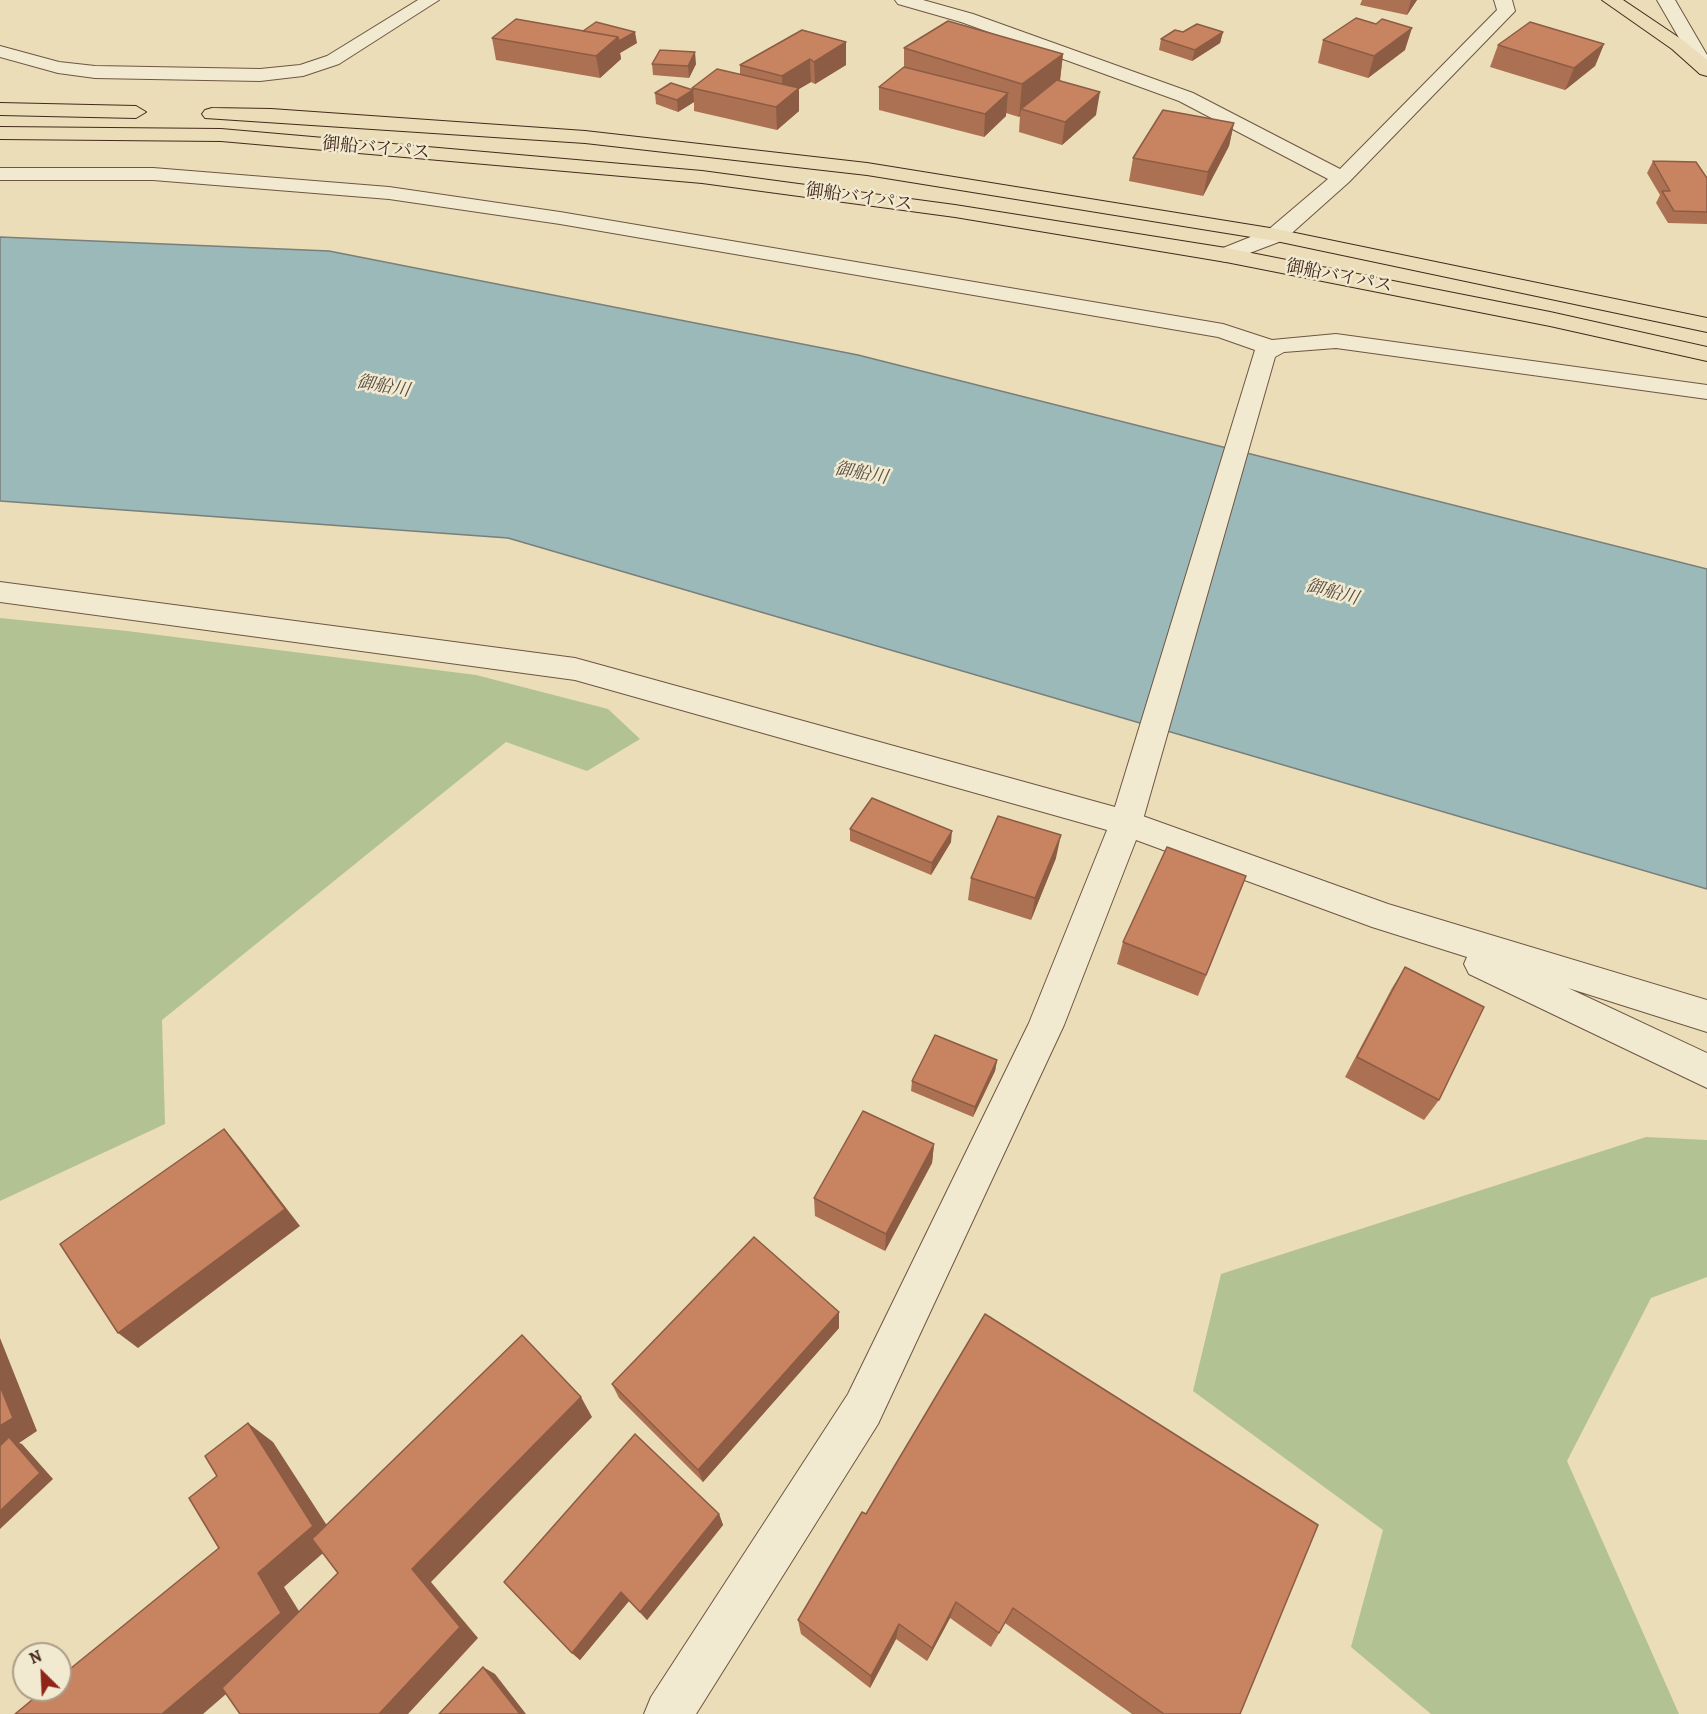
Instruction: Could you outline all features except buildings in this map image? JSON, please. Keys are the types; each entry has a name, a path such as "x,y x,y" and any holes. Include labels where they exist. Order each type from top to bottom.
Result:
{"highway":[{"path":"1611,0 1678,45 1706,69"},
{"path":"0,109 157,112"},
{"name":"御船バイパス","path":"191,113 271,115 585,137 844,166 1276,235 1707,325"},
{"name":"御船バイパス","path":"0,133 220,135 702,177 955,211 1226,255 1550,319 1707,354"}],"street":[{"path":"0,51 58,67 95,72 260,75 303,70 333,60 430,0"},
{"path":"903,0 967,18 1186,97 1342,178"},
{"path":"1226,255 1276,235 1342,178 1506,12 1503,0"},
{"path":"1666,0 1706,69"},
{"path":"0,174 153,174 389,193 572,220 1223,331 1266,357"},
{"path":"1266,357 1306,341 1336,341 1707,392"},
{"path":"668,1714 863,1409 1046,1025 1126,823 1266,357"},
{"path":"0,592 575,669 1126,823 1384,917 1707,1016"},
{"path":"1384,917 1707,1071"}],"green space":[{"path":"0,618 127,631 476,675 608,709 640,739 587,771 506,742 162,1020 165,1124 0,1201"},
{"path":"1646,1137 1707,1140 1707,1277 1651,1298 1567,1461 1679,1714 1431,1714 1351,1647 1383,1530 1193,1391 1221,1274"}],"water":[{"name":"御船川","path":"0,237 329,251 858,355 1707,569 1707,889 508,538 0,501"}]}
